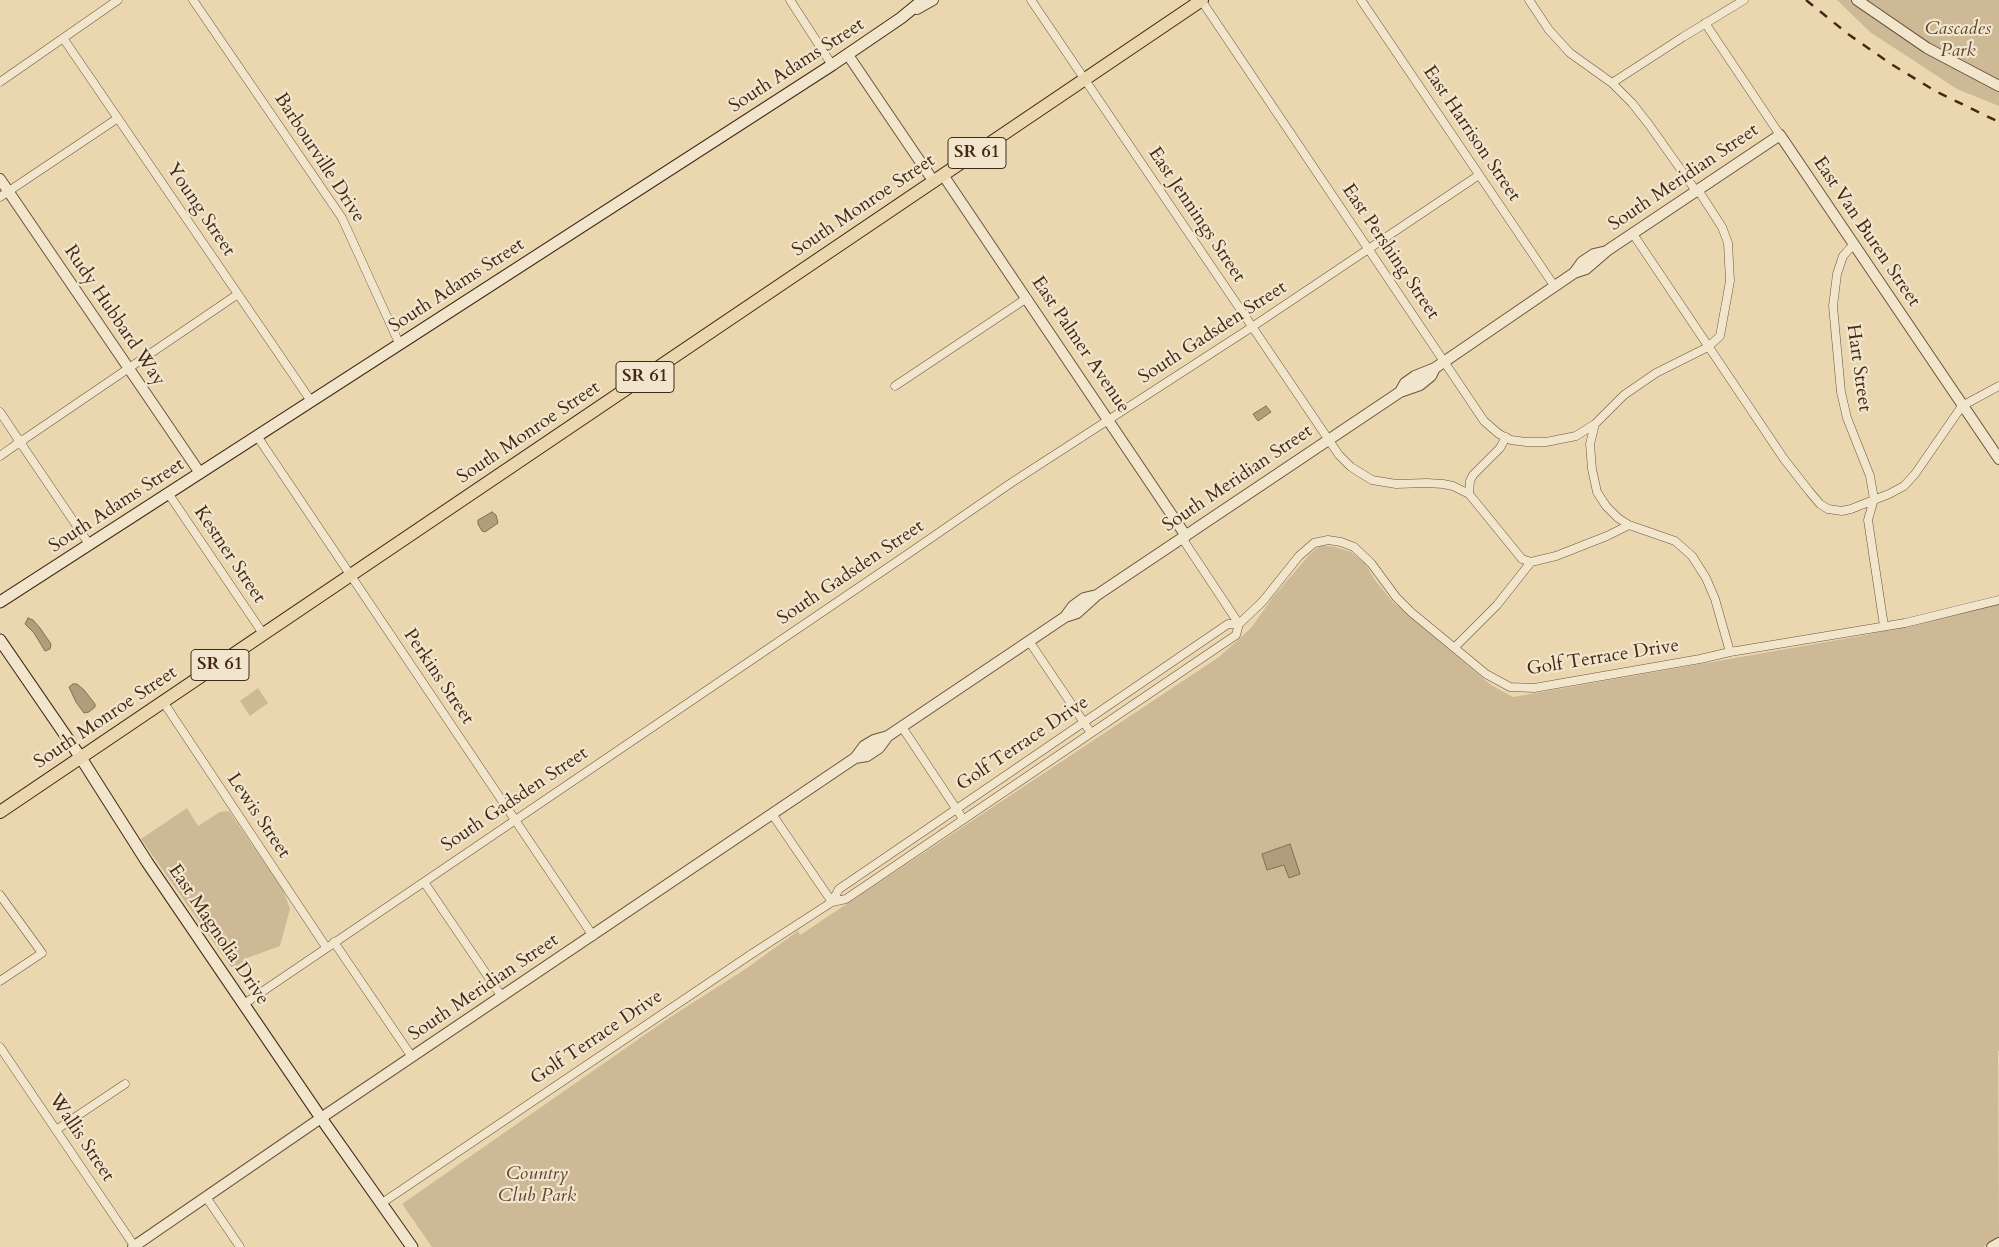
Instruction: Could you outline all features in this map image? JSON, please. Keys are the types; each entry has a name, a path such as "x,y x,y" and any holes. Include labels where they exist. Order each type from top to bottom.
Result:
{"main road":[{"path":"901,18 923,0"},
{"name":"South Monroe Street","path":"0,812 1202,0"},
{"name":"South Adams Street","path":"0,602 848,55 901,18"},
{"name":"East Magnolia Drive","path":"0,640 81,758 140,852 321,1118 412,1247"}],"street":[{"path":"0,82 118,0"},
{"name":"Barbourville Drive","path":"193,0 342,218 399,343"},
{"path":"790,0 832,65"},
{"name":"South Adams Street","path":"901,18 933,0"},
{"name":"East Jennings Street","path":"1031,0 1339,455 1351,467 1372,480 1396,484 1443,484 1453,486 1469,494 1522,559 1532,562"},
{"name":"East Pershing Street","path":"1202,0 1368,250 1439,365 1484,421 1499,434 1506,438 1526,442 1560,440 1576,436 1595,424 1638,384 1708,347"},
{"name":"East Harrison Street","path":"1360,0 1555,287"},
{"path":"1529,0 1549,30 1570,53 1612,83 1632,104 1650,126 1722,227 1728,243 1730,281 1720,336 1708,347"},
{"path":"1612,83 1744,0"},
{"path":"1857,0 1928,48 1999,86"},
{"name":"East Van Buren Street","path":"1704,24 1999,459"},
{"name":"Young Street","path":"63,38 311,401"},
{"name":"East Palmer Avenue","path":"848,55 1027,298 1109,420 1239,624"},
{"path":"4,194 118,118"},
{"name":"South Meridian Street","path":"134,1247 321,1118 856,758 864,746 874,740 888,736 902,727 1065,617 1078,602 1084,598 1097,595 1400,392 1405,384 1415,376 1439,365 1555,287 1574,273 1582,262 1594,254 1608,250 1633,234 1780,135"},
{"name":"South Gadsden Street","path":"244,1004 1011,483 1252,328 1479,175"},
{"name":"Rudy Hubbard Way","path":"0,179 4,194 129,368 200,473"},
{"path":"1633,234 1784,459 1820,504 1828,509 1842,511 1890,494 1904,486 1915,474 1962,406 1999,386"},
{"name":"Hart Street","path":"1854,244 1843,256 1837,274 1833,306 1841,392 1847,418 1870,476 1874,499"},
{"path":"0,456 238,294"},
{"path":"895,386 1027,298"},
{"path":"0,412 89,544"},
{"path":"1595,424 1590,444 1592,469 1597,492 1606,506 1618,518 1629,525 1675,541 1692,556 1706,578 1715,599 1730,652"},
{"name":"Perkins Street","path":"257,436 593,936"},
{"path":"1469,494 1470,481 1473,475 1500,448 1506,438"},
{"name":"Kestner Street","path":"168,493 264,635"},
{"path":"1874,499 1868,520 1884,626"},
{"path":"1455,647 1497,605 1532,562 1556,556 1598,540 1629,525"},
{"name":"Golf Terrace Drive","path":"382,1203 750,955 832,902 846,899 1236,635 1239,624 1263,601 1298,556 1314,543 1328,540 1348,544 1360,552 1371,563 1396,597 1492,679 1503,685 1515,688 1544,686 1884,626 1999,600"},
{"name":"Golf Terrace Drive","path":"832,902 839,889 956,809 1228,624 1239,624"},
{"path":"1029,641 1091,733"},
{"name":"Lewis Street","path":"164,703 326,947"},
{"path":"902,727 963,820"},
{"path":"772,814 832,902"},
{"path":"424,882 502,997"},
{"path":"0,895 42,953 0,981"},
{"path":"334,942 412,1057"},
{"name":"Wallis Street","path":"0,1047 134,1247"},
{"path":"56,1130 125,1084"},
{"path":"206,1197 240,1247"},
{"path":"1992,1247 1999,1243"}],"green space":[{"name":"Cascades Park","path":"1837,0 1999,0 1999,106 1957,89 1870,32"},
{"name":"Country Club Park","path":"1321,545 1351,552 1365,563 1375,580 1392,601 1491,685 1513,697 1866,635 1999,603 1999,1237 1983,1247 432,1247 402,1204 669,1018 747,968 798,931 800,935 1219,657 1251,628 1273,597 1310,554"},
{"path":"258,688 268,703 250,716 240,701"},
{"path":"187,808 198,826 220,812 229,811 283,890 290,909 280,946 247,958 239,967 231,967 141,839"}],"shaded area":[{"path":"1266,406 1271,412 1258,421 1253,414"},
{"path":"492,512 496,515 498,523 485,532 482,531 478,520"},
{"path":"28,618 33,620 40,628 51,644 50,649 45,651 34,633 25,624"},
{"path":"77,684 84,690 95,704 95,707 89,712 84,713 76,702 69,687"},
{"path":"1290,844 1300,874 1289,878 1284,865 1267,870 1262,854"}],"railway":[{"path":"1806,0 1848,34 1891,64 1937,92 1999,122"}]}
